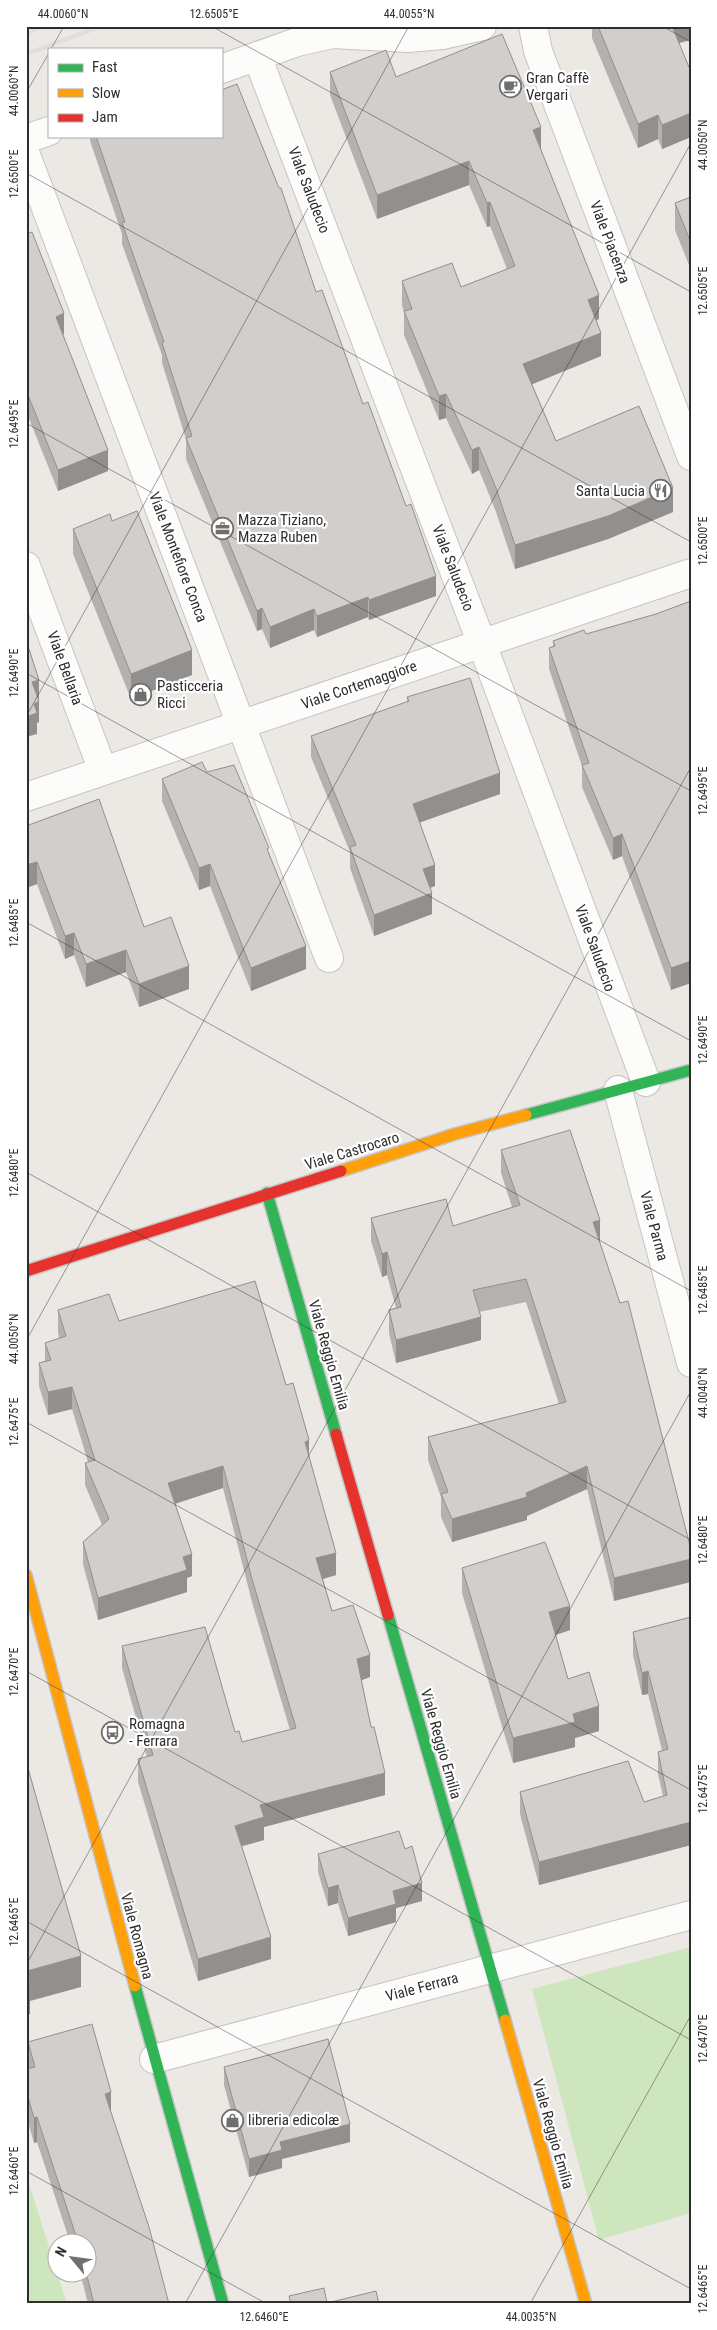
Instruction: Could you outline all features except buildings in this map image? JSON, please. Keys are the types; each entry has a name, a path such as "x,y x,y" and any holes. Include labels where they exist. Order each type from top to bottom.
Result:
{"street":[{"path":"222,69 297,42 332,34 408,38 442,36 482,26"},
{"name":"Viale Piacenza","path":"533,26 538,51 691,456"},
{"name":"Viale Saludecio","path":"257,56 482,644 646,1082"},
{"path":"26,139 48,131"},
{"name":"Viale Montefiore Conca","path":"26,155 329,958"},
{"name":"Viale Bellaria","path":"26,566 103,771"},
{"name":"Viale Cortemaggiore","path":"26,797 691,573"},
{"name":"Viale Castrocaro","path":"26,1271 455,1134 691,1070"},
{"name":"Viale Parma","path":"618,1090 691,1363"},
{"name":"Viale Reggio Emilia","path":"268,1193 586,2304"},
{"name":"Viale Romagna","path":"26,1575 154,2059 223,2304"},
{"name":"Viale Ferrara","path":"154,2059 691,1915"}],"green space":[{"path":"691,1947 691,2213 599,2240 532,1989"},
{"path":"26,2174 48,2244 48,2282 60,2282 67,2304 26,2304"}],"railway":[{"path":"26,33 44,26"},
{"path":"26,54 102,26"}],"traffic: fast":[{"path":"526,1115 691,1070"},
{"path":"267,1193 336,1434"},
{"path":"388,1615 505,2020"},
{"path":"135,1986 223,2304"}],"traffic: slow":[{"path":"341,1171 455,1134 526,1115"},
{"path":"26,1575 135,1986"},
{"path":"505,2020 586,2304"}],"traffic: jam":[{"path":"26,1271 341,1171"},
{"path":"336,1434 388,1615"}],"place":[{"name":"Gran Caffè Vergari","path":"510,87"},
{"name":"Santa Lucia","path":"661,491"},
{"name":"Mazza Tiziano, Mazza Ruben","path":"222,529"},
{"name":"Pasticceria Ricci","path":"141,695"},
{"name":"Romagna - Ferrara","path":"113,1733"},
{"name":"libreria edicolæ","path":"232,2120"}]}
